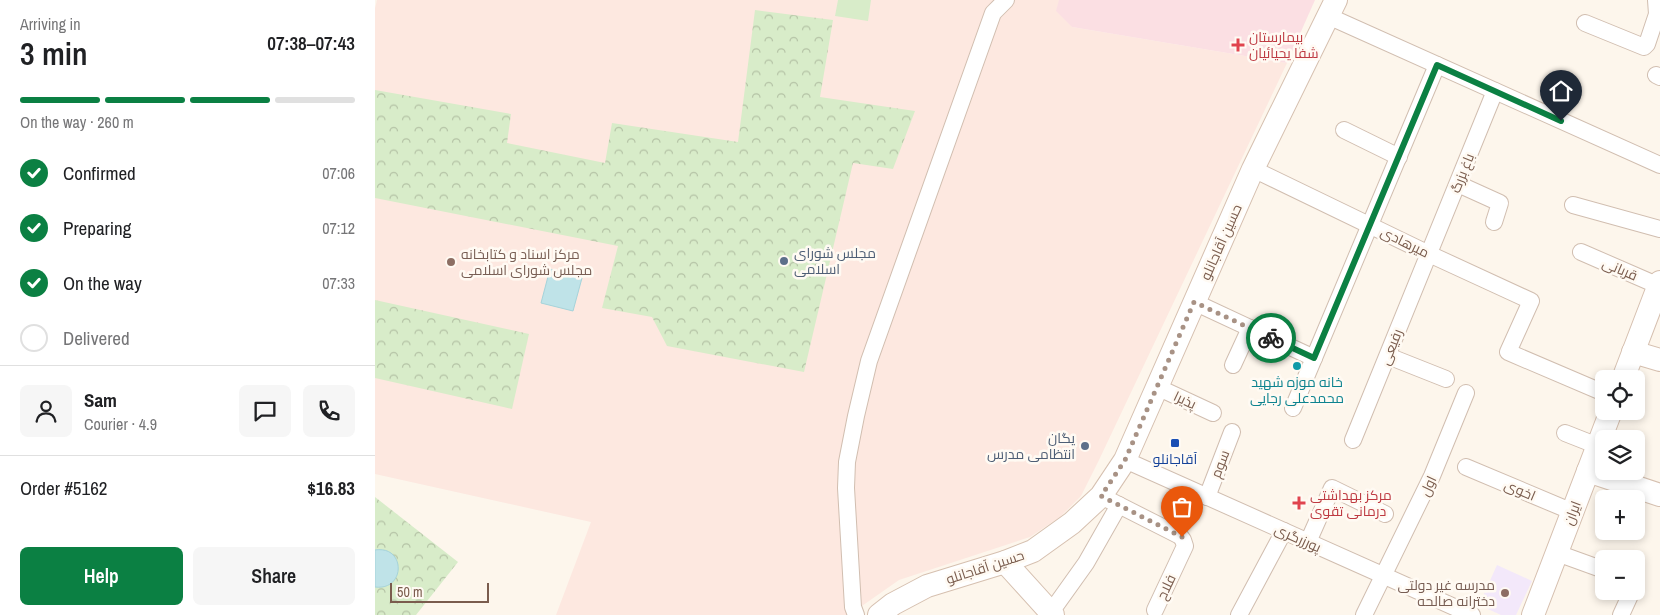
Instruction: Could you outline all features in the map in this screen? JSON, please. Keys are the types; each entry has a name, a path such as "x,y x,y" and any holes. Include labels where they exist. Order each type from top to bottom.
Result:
{"main road":[{"name":"حسین آقاجانلو","path":"879,615 893,604 927,586 1005,562 1033,551 1072,523 1110,501 1125,460 1253,169 1332,8"},
{"path":"1626,370 1659,284"},
{"path":"1633,352 1660,360"},
{"name":"ایران","path":"1533,615 1595,454"},
{"path":"1588,471 1660,495"},
{"path":"1005,562 1052,614"}],"street":[{"path":"856,615 853,597 846,488 847,462 869,362 993,13 1006,0"},
{"path":"1585,23 1639,47 1644,47 1647,44 1657,14 1656,0"},
{"path":"1332,8 1437,65 1660,165"},
{"path":"1293,408 1437,65"},
{"name":"باغ بزرگ","path":"1429,254 1495,91"},
{"path":"1344,130 1399,157"},
{"name":"میرهادی","path":"1253,169 1531,301 1508,352 1595,389"},
{"path":"1457,184 1500,203 1494,222"},
{"path":"1573,205 1660,229"},
{"name":"قربانی","path":"1581,252 1659,284"},
{"name":"رفیعی","path":"1353,440 1429,254"},
{"path":"1194,302 1314,358"},
{"path":"1233,365 1250,328"},
{"path":"1387,356 1446,379"},
{"name":"پذیرا","path":"1157,387 1213,413"},
{"name":"اول","path":"1363,615 1433,476 1466,393"},
{"name":"سوم","path":"1207,497 1232,432"},
{"path":"1565,433 1595,445"},
{"name":"پورزرگری","path":"1125,460 1471,615"},
{"name":"اخوی","path":"1466,467 1573,512"},
{"path":"1308,542 1332,488 1385,514"},
{"path":"1052,614 1086,563 1110,501"},
{"name":"فلاح","path":"1110,501 1180,536 1185,542 1155,610"},
{"path":"1239,615 1284,531"},
{"path":"1557,553 1595,567"},
{"path":"1621,615 1628,600"}],"shaded area":[{"name":"مجلس شورای اسلامی","path":"377,0 1059,0 1072,27 1287,63 1081,496 1060,517 1030,537 899,580 849,615 556,615 591,522 375,474 375,8"},
{"name":"بیمارستان شفا یحیائیان","path":"1059,0 1315,0 1287,63 1072,27 1056,11"},
{"name":"مدرسه غیر دولتی دخترانه صالحه","path":"1497,565 1532,581 1516,615 1501,615 1479,605"}],"green space":[{"path":"838,0 871,0 868,21 835,16"},
{"path":"755,10 833,20 820,97 915,111 893,169 853,163 804,372 667,346 652,317 602,308 618,246 375,198 375,90 511,114 507,143 605,163 612,123 738,142"},
{"path":"375,300 529,334 512,409 375,378"},
{"path":"375,497 458,562 416,615 375,615"}],"water":[{"path":"550,269 582,278 573,311 541,303"},
{"path":"375,550 385,550 392,554 397,561 397,576 385,586 375,587"}],"way so far":[{"path":"1182,537 1101,496 1125,460 1194,302 1271,338"}],"place":[{"name":"بیمارستان شفا یحیائیان","path":"1238,45"},
{"name":"مجلس شورای اسلامی","path":"784,261"},
{"name":"مرکز اسناد و کتابخانه مجلس شورای اسلامی","path":"451,262"},
{"name":"خانه موزه شهید محمدعلی رجایی","path":"1297,366"},
{"name":"آقاجانلو","path":"1175,443"},
{"name":"یگان انتظامی مدرس","path":"1085,446"},
{"name":"مرکز بهداشتی درمانی تقوی","path":"1299,503"},
{"name":"مدرسه غیر دولتی دخترانه صالحه","path":"1505,593"}],"route":[{"path":"1271,338 1314,358 1437,65 1561,121"}]}
